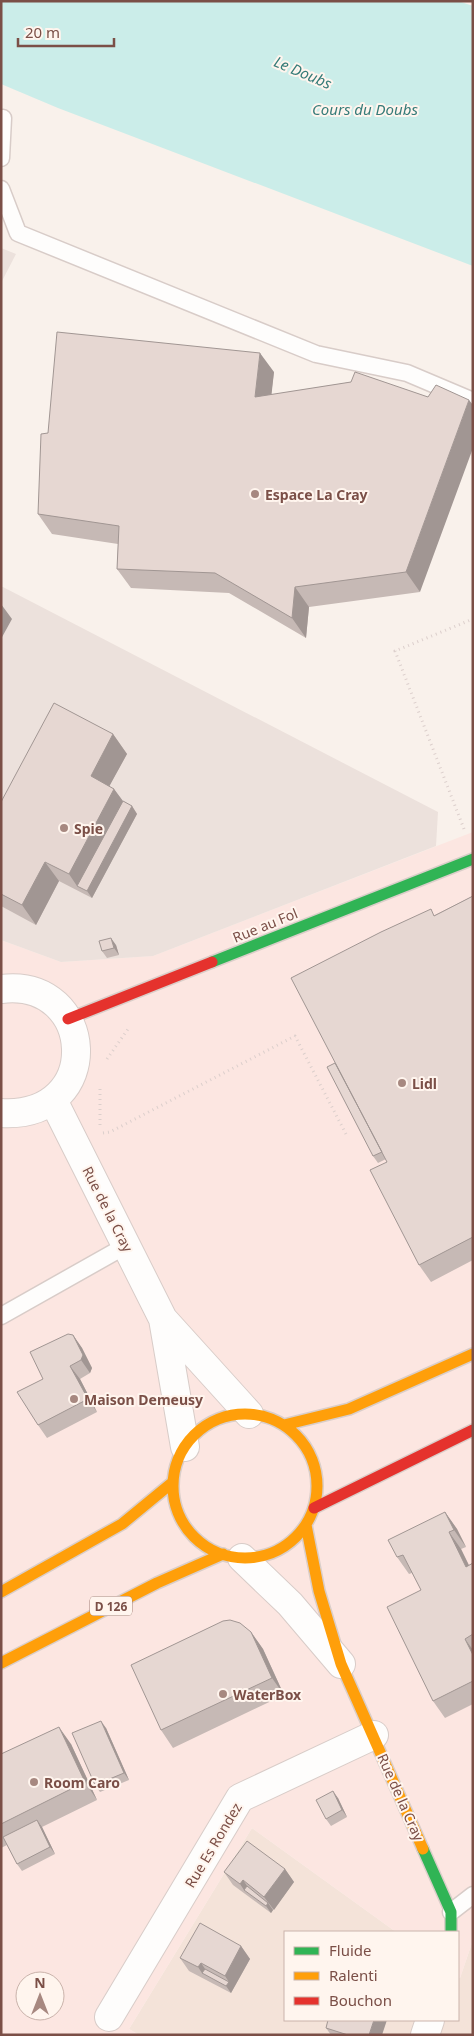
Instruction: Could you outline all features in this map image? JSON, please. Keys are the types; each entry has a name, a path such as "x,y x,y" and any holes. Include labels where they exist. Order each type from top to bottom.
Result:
{"main road":[{"name":"Rue au Fol","path":"68,1019 473,859"},
{"path":"284,1426 349,1409 473,1354"},
{"path":"249,1414 267,1418 284,1426 299,1437 310,1453 316,1471 318,1489 314,1508 306,1525 294,1539 278,1550 260,1556 233,1556 206,1546 192,1534 181,1519 175,1501 173,1482 177,1464 185,1447 197,1432 212,1422 230,1415 249,1414"},
{"path":"314,1508 473,1430"},
{"path":"1,1592 122,1524 173,1482"},
{"name":"Rue de la Cray","path":"306,1525 319,1591 341,1664 451,1912 451,1931"},
{"name":"D 126","path":"1,1663 157,1583 233,1556"}],"street":[{"path":"1,989 16,987 37,992 55,1003 68,1019 75,1036 77,1054 73,1071 65,1087 53,1100 36,1110 18,1114 1,1113"},
{"name":"Rue de la Cray","path":"53,1100 162,1319 185,1447"},
{"name":"Rue de la Cray","path":"162,1319 249,1414"},
{"name":"Rue de la Cray","path":"233,1556 290,1604 341,1664"},
{"name":"Rue Es Rondez","path":"109,2018 240,1798 374,1735"},
{"path":"425,2035 430,2021"}],"lane":[{"path":"1,158 3,118"},
{"path":"1,189 18,234 316,354 407,373 473,401"},
{"path":"1,1316 126,1245"},
{"path":"451,1912 473,1895"}],"path":[{"path":"465,830 395,650 473,619"},
{"path":"110,1132 295,1036 347,1136"}],"shaded area":[{"path":"1,248 16,254 1,283"},
{"path":"1,586 438,812 436,846 153,956 61,962 1,940"},
{"path":"473,832 473,1940 460,1978 459,1931 395,1931 252,1828 129,2029 139,2035 1,2035 1,940 61,962 153,956"},
{"path":"252,1828 395,1931 284,1931 284,2021 459,2021 459,1978 473,1940 473,2035 139,2035 129,2029"}],"water":[{"name":"Cours du Doubs","path":"1,1 458,1 473,6 473,266 58,108 1,84"}],"building":[{"name":"Espace La Cray","path":"57,332 260,353 255,397 351,382 355,372 428,397 436,385 469,400 406,572 295,587 292,618 215,573 117,569 119,526 38,514 41,434 48,433"},
{"name":"Spie","path":"54,703 113,734 91,776 114,789 69,874 45,862 22,905 1,894 1,802"},
{"path":"123,801 132,806 87,891 77,886"},
{"path":"473,896 473,1237 419,1265 370,1170 387,1162 291,978 431,909 434,916"},
{"path":"111,938 114,948 102,951 99,941"},
{"path":"335,1063 382,1152 373,1156 327,1067"},
{"path":"68,1334 73,1335 83,1355 81,1360 70,1366 88,1399 38,1425 17,1392 43,1379 30,1352"},
{"path":"445,1512 454,1530 449,1532 466,1567 473,1563 473,1634 465,1639 473,1655 473,1681 433,1701 387,1607 421,1590 403,1555 397,1557 388,1540"},
{"path":"230,1620 240,1623 251,1632 272,1678 161,1730 131,1665 223,1621"},
{"path":"101,1721 124,1773 95,1785 72,1733"},
{"path":"59,1727 85,1782 1,1824 1,1754"},
{"path":"333,1791 342,1810 326,1819 316,1800"},
{"path":"37,1820 50,1847 17,1864 3,1837"},
{"path":"247,1841 285,1869 264,1897 243,1880 240,1884 224,1872"},
{"path":"247,1886 268,1903 266,1906 244,1890"},
{"path":"200,1923 241,1946 225,1976 201,1963 198,1967 180,1958"},
{"path":"205,1969 229,1982 226,1986 202,1973"},
{"path":"328,2021 374,2021 369,2035 348,2035 326,2028"}],"traffic: fast":[{"path":"212,962 473,859"},
{"path":"423,1849 451,1912 451,1931"}],"traffic: slow":[{"path":"284,1425 349,1409 473,1354"},
{"path":"245,1414 272,1420 285,1426 296,1435 305,1446 311,1459 317,1486 311,1513 305,1526 296,1537 285,1546 272,1552 245,1558 218,1552 205,1546 194,1537 185,1526 179,1513 173,1486 179,1459 185,1446 194,1435 205,1426 218,1420 245,1414"},
{"path":"1,1592 122,1524 173,1482"},
{"path":"306,1525 319,1591 341,1664 423,1849"},
{"path":"1,1663 157,1583 223,1554"}],"traffic: jam":[{"path":"68,1019 212,962"},
{"path":"314,1508 473,1430"}],"place":[{"name":"Espace La Cray","path":"255,494"},
{"name":"Spie","path":"64,828"},
{"name":"Lidl","path":"402,1083"},
{"name":"Maison Demeusy","path":"74,1399"},
{"name":"WaterBox","path":"223,1694"},
{"name":"Room Caro","path":"34,1782"}],"water label":[{"name":"Le Doubs","path":"303,72"}]}
